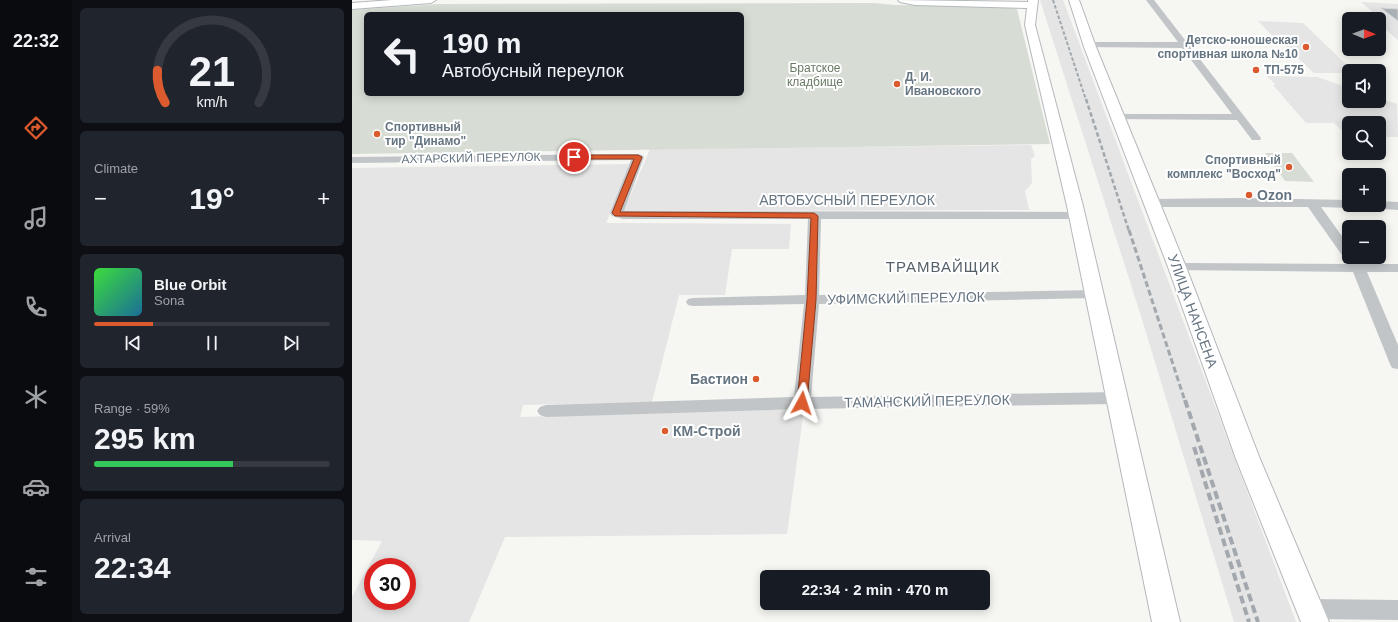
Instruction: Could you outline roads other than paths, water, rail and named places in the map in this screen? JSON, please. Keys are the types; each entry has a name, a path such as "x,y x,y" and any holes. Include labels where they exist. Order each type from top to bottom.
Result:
{"main road":[{"path":"352,2 382,0"},
{"path":"352,6 430,0"},
{"path":"903,0 915,2 1033,2 1030,25 1077,215 1166,622"},
{"name":"УЛИЦА НАНСЕНА","path":"1074,0 1089,45 1177,267 1248,459 1313,616"}],"street":[{"path":"1150,0 1256,138"},
{"path":"1089,45 1184,45"},
{"path":"1118,117 1241,117"},
{"name":"АХТАРСКИЙ ПЕРЕУЛОК","path":"352,160 638,157 616,213 618,215"},
{"path":"1151,203 1238,202 1342,204"},
{"path":"1311,203 1342,246"},
{"path":"1386,205 1398,206"},
{"name":"АВТОБУСНЫЙ ПЕРЕУЛОК","path":"618,215 1077,215"},
{"path":"802,403 812,300 814,216"},
{"path":"1177,267 1342,260"},
{"path":"1354,264 1398,364"},
{"path":"1375,264 1398,268"},
{"name":"УФИМСКИЙ ПЕРЕУЛОК","path":"693,302 1094,294"},
{"name":"ТАМАНСКИЙ ПЕРЕУЛОК","path":"546,411 802,403 1116,398"},
{"path":"1313,616 1398,610"}],"railway":[{"path":"1053,0 1086,100"},
{"path":"1086,99 1129,231"},
{"path":"1129,230 1185,401"},
{"path":"1185,400 1258,622"},
{"path":"1194,447 1249,622"}],"place":[{"name":"Детско-юношеская спортивная школа №10","path":"1306,47"},
{"name":"ТП-575","path":"1256,70"},
{"name":"Д. И. Ивановского","path":"897,84"},
{"name":"Спортивный тир \"Динамо\"","path":"377,134"},
{"name":"Спортивный комплекс \"Восход\"","path":"1289,167"},
{"name":"Ozon","path":"1249,195"},
{"name":"Бастион","path":"756,379"},
{"name":"КМ-Строй","path":"665,431"}],"district":[{"name":"ТРАМВАЙЩИК","path":"943,266"}],"park label":[{"name":"Братское кладбище","path":"815,75"}]}
